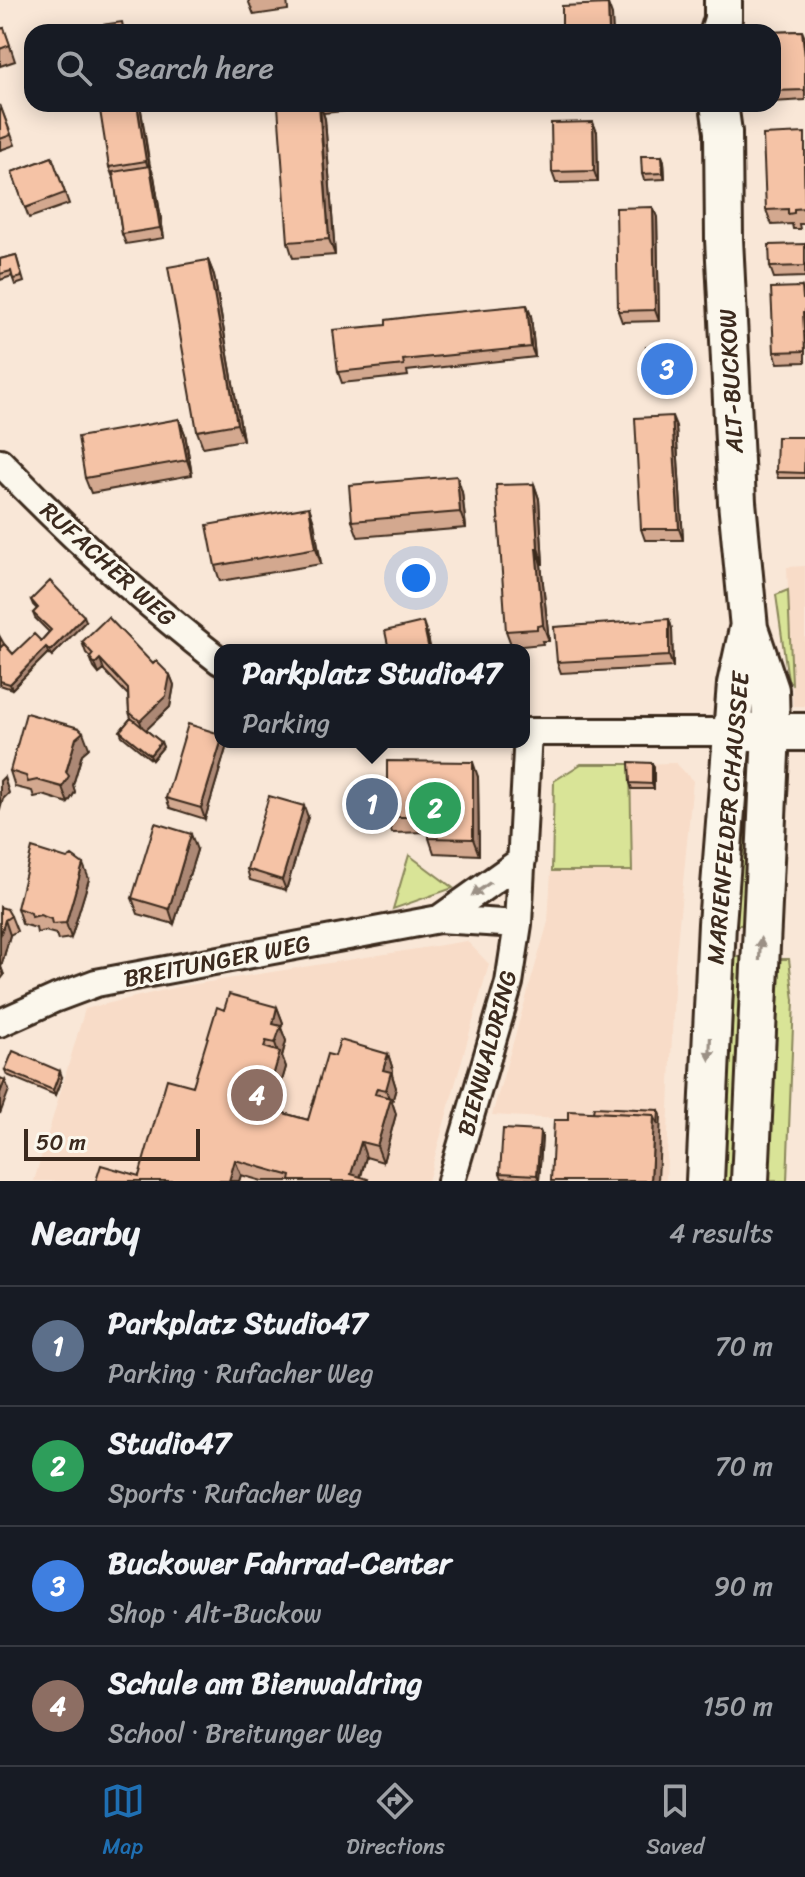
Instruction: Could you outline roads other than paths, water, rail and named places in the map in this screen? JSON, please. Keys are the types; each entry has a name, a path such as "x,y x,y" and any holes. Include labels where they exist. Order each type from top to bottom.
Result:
{"main road":[{"name":"ALT-BUCKOW","path":"724,113 724,239 732,409 749,628"},
{"name":"MARIENFELDER CHAUSSEE","path":"705,1181 717,924 736,684 749,628"},
{"name":"MARIENFELDER CHAUSSEE","path":"749,628 788,732 750,1181"},
{"path":"733,732 788,732"}],"street":[{"name":"RUFACHER WEG","path":"0,462 64,529 159,614 214,656"},
{"path":"530,732 733,732"},
{"path":"518,924 526,748"},
{"name":"BREITUNGER WEG","path":"439,919 522,860"},
{"name":"BREITUNGER WEG","path":"0,1023 96,983 439,919 518,924"},
{"name":"BIENWALDRING","path":"451,1181 509,983 518,924"}],"place":[{"name":"Buckower Fahrrad-Center","path":"667,369"},
{"name":"Parkplatz Studio47","path":"372,804"},
{"name":"Studio47","path":"435,808"},
{"name":"Schule am Bienwaldring","path":"257,1095"}]}
